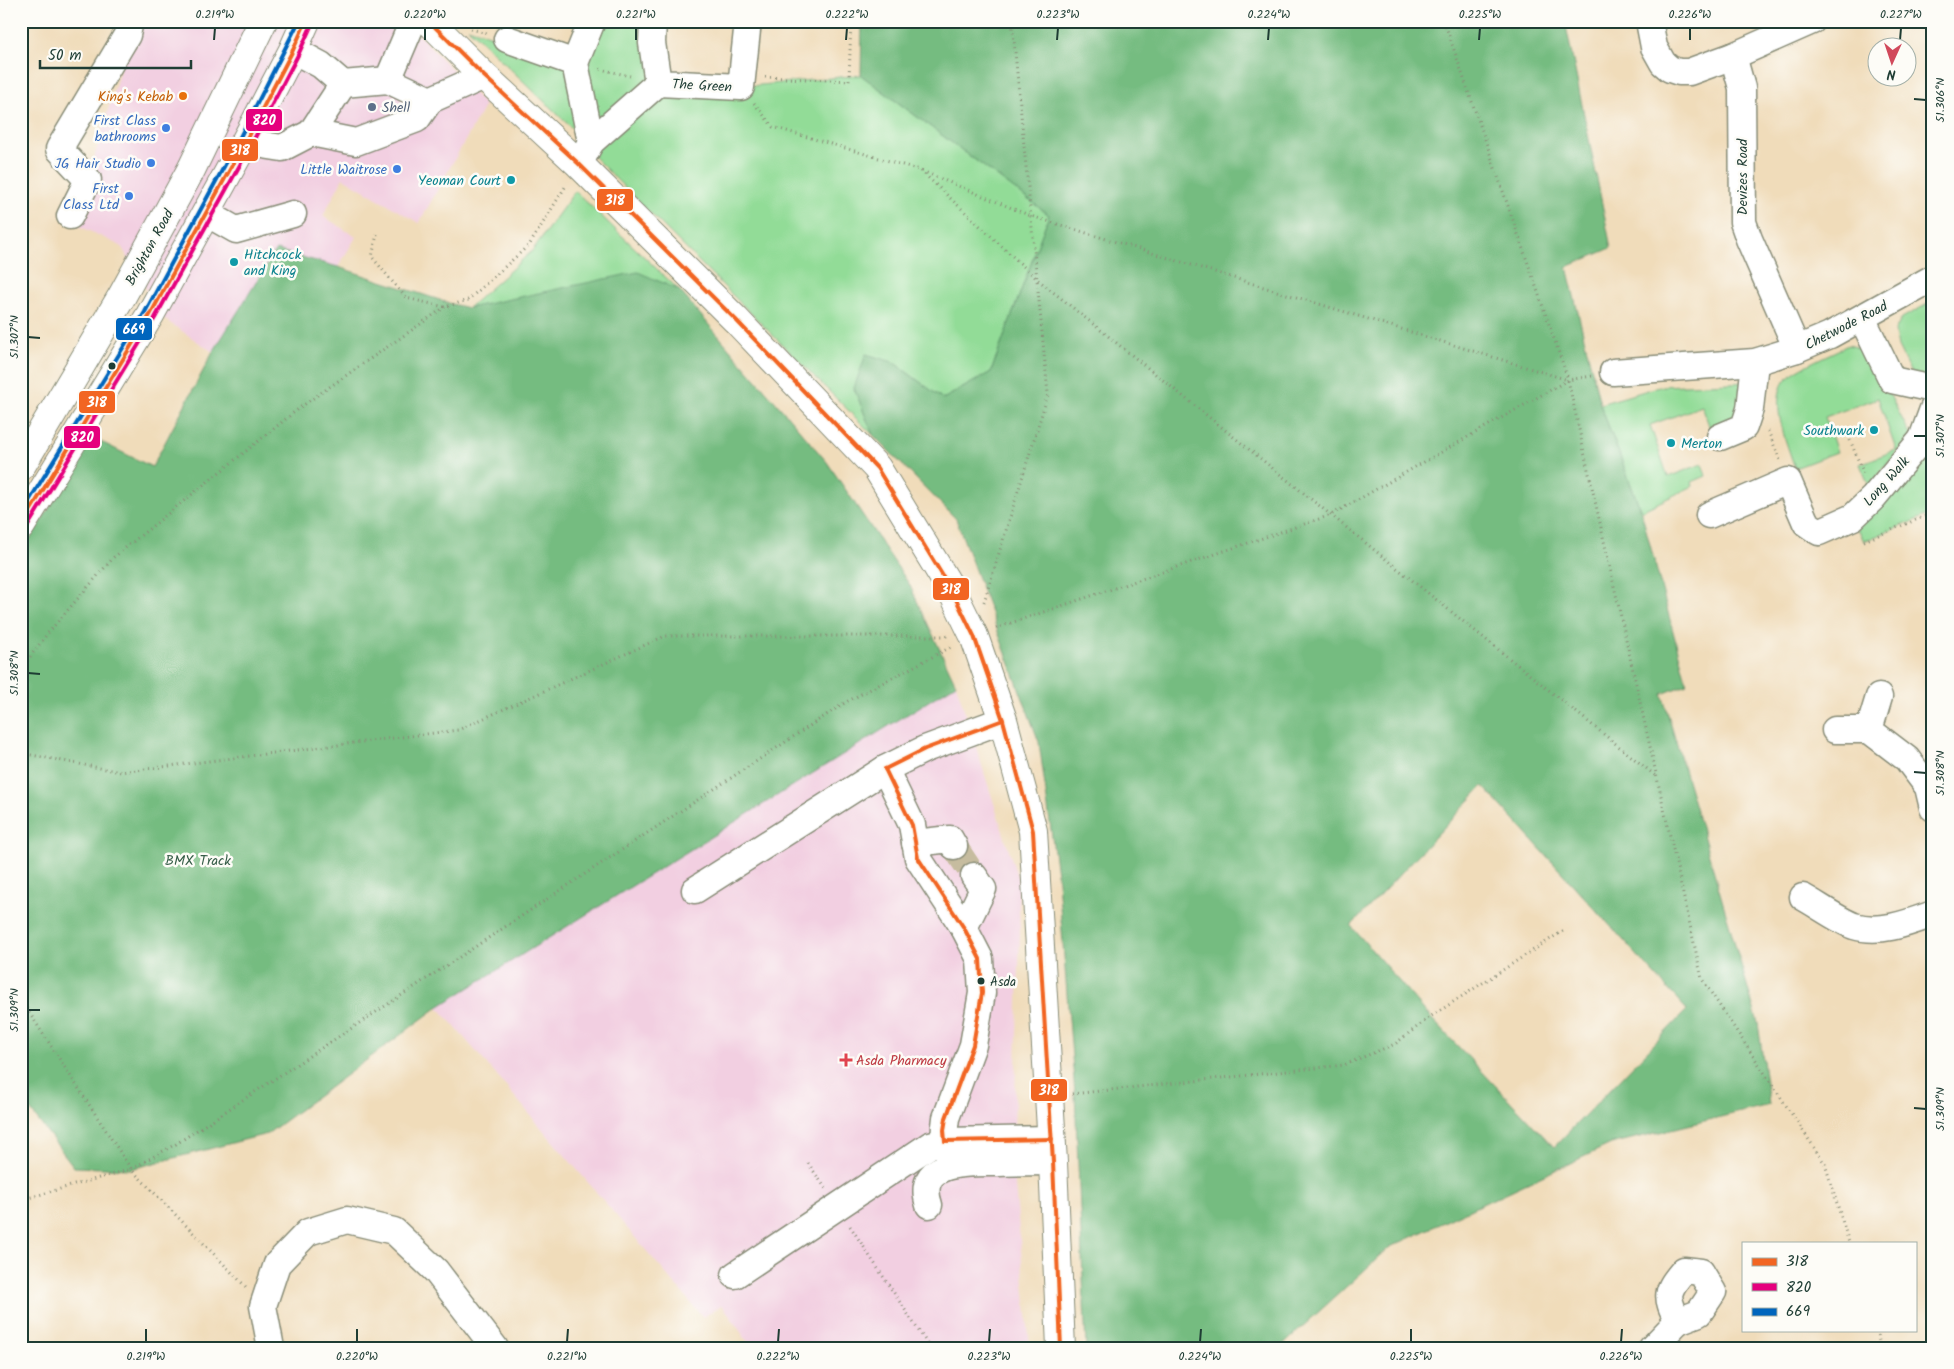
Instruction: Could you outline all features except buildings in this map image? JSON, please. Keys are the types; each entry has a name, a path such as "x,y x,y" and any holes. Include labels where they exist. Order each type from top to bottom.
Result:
{"highway":[{"name":"Brighton Road","path":"21,466 122,296 192,168 264,21"},
{"path":"21,526 150,315 245,142 306,21"},
{"path":"429,21 484,76 585,153 736,320 877,468 952,590 974,636 1003,720 1033,831 1053,1151 1061,1348"}],"street":[{"path":"70,216 88,180 59,149 127,35 130,21"},
{"path":"388,80 413,21"},
{"path":"585,153 575,63 592,21"},
{"name":"The Green","path":"653,21 652,43 658,83 742,82 748,21"},
{"path":"1649,21 1657,55 1670,68 1679,72 1689,72 1733,56 1812,21"},
{"path":"507,39 575,63"},
{"path":"293,50 321,65 343,84 388,80 430,100"},
{"name":"Devizes Road","path":"1733,56 1742,88 1742,222 1797,349"},
{"path":"311,133 356,142 417,119 430,100 484,76"},
{"path":"585,153 658,83"},
{"path":"245,142 282,148 311,133 343,84"},
{"path":"206,213 236,230 293,214"},
{"name":"Chetwode Road","path":"1613,372 1755,362 1797,349 1830,335 1933,278"},
{"path":"1862,318 1892,380 1933,389"},
{"path":"1720,437 1744,427 1750,409 1755,362"},
{"name":"Long Walk","path":"1788,481 1806,523 1819,532 1852,517 1927,444 1933,409"},
{"path":"1709,515 1788,481"},
{"path":"1869,730 1879,697"},
{"path":"695,890 885,769 925,749 1003,720"},
{"path":"1835,730 1869,730 1907,759 1928,787 1933,808"},
{"path":"885,769 912,825 918,858 964,928 980,959 982,993 973,1045 946,1118 946,1150 950,1157 971,1163"},
{"path":"915,843 950,839 954,846"},
{"path":"964,928 983,889 974,876"},
{"path":"1803,897 1853,926 1878,929 1905,924 1933,914"},
{"path":"735,1275 930,1145 945,1141 1053,1151"},
{"path":"896,1166 928,1194 932,1175 941,1168 1053,1151"},
{"path":"271,1348 263,1306 277,1264 308,1232 347,1220 394,1231 436,1271 495,1348"},
{"path":"1652,1348 1678,1321"}],"path":[{"path":"742,82 848,81 852,21"},
{"path":"974,636 1048,394 1012,21"},
{"path":"1444,21 1568,380 1702,979 1825,1164 1849,1242"},
{"path":"575,63 658,83"},
{"path":"742,82 773,127 920,170 1031,216 1568,380"},
{"path":"21,669 47,634 114,557 302,406 445,307 468,300 530,244 585,153"},
{"path":"920,170 1037,279 1657,776"},
{"path":"376,234 372,257 406,298 445,307"},
{"path":"21,1200 131,1169 176,1144 846,702 974,636 1331,515 1568,380 1613,372"},
{"path":"1750,409 1761,413 1788,481"},
{"path":"1850,440 1873,498"},
{"path":"1864,541 1933,513"},
{"path":"21,753 121,772 458,730 665,636 974,636"},
{"path":"1049,1096 1344,1065 1395,1044 1430,1016 1566,930"},
{"path":"21,1000 131,1169 263,1306"},
{"path":"808,1162 930,1348"},
{"path":"1877,1332 1881,1348"}],"shaded area":[{"path":"134,21 406,21 485,105 419,223 343,178 323,216 356,237 338,267 276,251 213,352 164,319 121,246 75,224"},
{"path":"956,684 1018,879 1020,933 1013,1164 1030,1348 752,1348 722,1305 703,1317 438,1007"}],"green space":[{"path":"592,21 657,21 658,83 741,87 861,75 1049,215 991,372 943,399 893,362 854,388 873,435 595,158 577,133 468,28 575,63"},
{"path":"862,21 1565,21 1611,248 1567,267 1600,404 1641,511 1687,684 1662,694 1758,1023 1769,1105 1611,1144 1390,1247 1279,1348 1086,1348 1075,1094 1058,881 1039,742 956,519 873,435 854,388 866,354 893,362 943,399 991,372 1049,215 861,75","holes":["1483,786 1687,1010 1554,1147 1430,1017 1351,926"]},
{"path":"575,191 679,290 638,273 468,308 532,251"},
{"name":"BMX Track","path":"276,250 338,267 468,308 638,272 679,290 827,462 909,584 956,684 438,1007 267,1134 131,1169 74,1167 21,1098 21,553 93,438 152,467 213,352"},
{"path":"1933,301 1933,418 1898,347 1895,331 1902,318"},
{"path":"1848,345 1867,351 1911,436 1869,486 1860,464 1896,450 1878,398 1825,417 1837,452 1795,468 1780,421 1779,395 1782,385 1789,376"},
{"path":"1753,382 1750,409 1712,434 1702,406 1650,425 1668,477 1702,464 1706,476 1692,482 1693,486 1641,511 1600,404 1662,386"},
{"path":"1928,462 1933,464 1933,513 1864,541 1856,525 1906,473"}],"tunnel":[{"path":"954,846 974,876"}],"transit line":[{"name":"669","path":"21,514 145,312 239,139 299,21"},
{"name":"318","path":"21,526 150,315 245,142 306,21"},
{"name":"318","path":"429,21 484,76 579,164 736,320 877,468 952,591 974,636 1003,720 1033,831 1053,1162 1061,1348"},
{"name":"820","path":"26,529 155,318 251,145 312,24"},
{"name":"318","path":"885,769 925,749 1003,720"},
{"name":"318","path":"885,769 912,825 918,858 964,928 980,959 982,993 973,1045 946,1118 945,1141"},
{"name":"318","path":"945,1141 1052,1139"}],"place":[{"name":"King's Kebab","path":"183,96"},
{"name":"Shell","path":"372,107"},
{"name":"First Class bathrooms","path":"166,128"},
{"name":"JG Hair Studio","path":"151,163"},
{"name":"Little Waitrose","path":"397,169"},
{"name":"Yeoman Court","path":"511,180"},
{"name":"First Class Ltd","path":"129,196"},
{"name":"Hitchcock and King","path":"234,262"},
{"name":"Southwark","path":"1874,430"},
{"name":"Merton","path":"1671,443"},
{"name":"Asda","path":"981,981"},
{"name":"Asda Pharmacy","path":"846,1060"}]}
